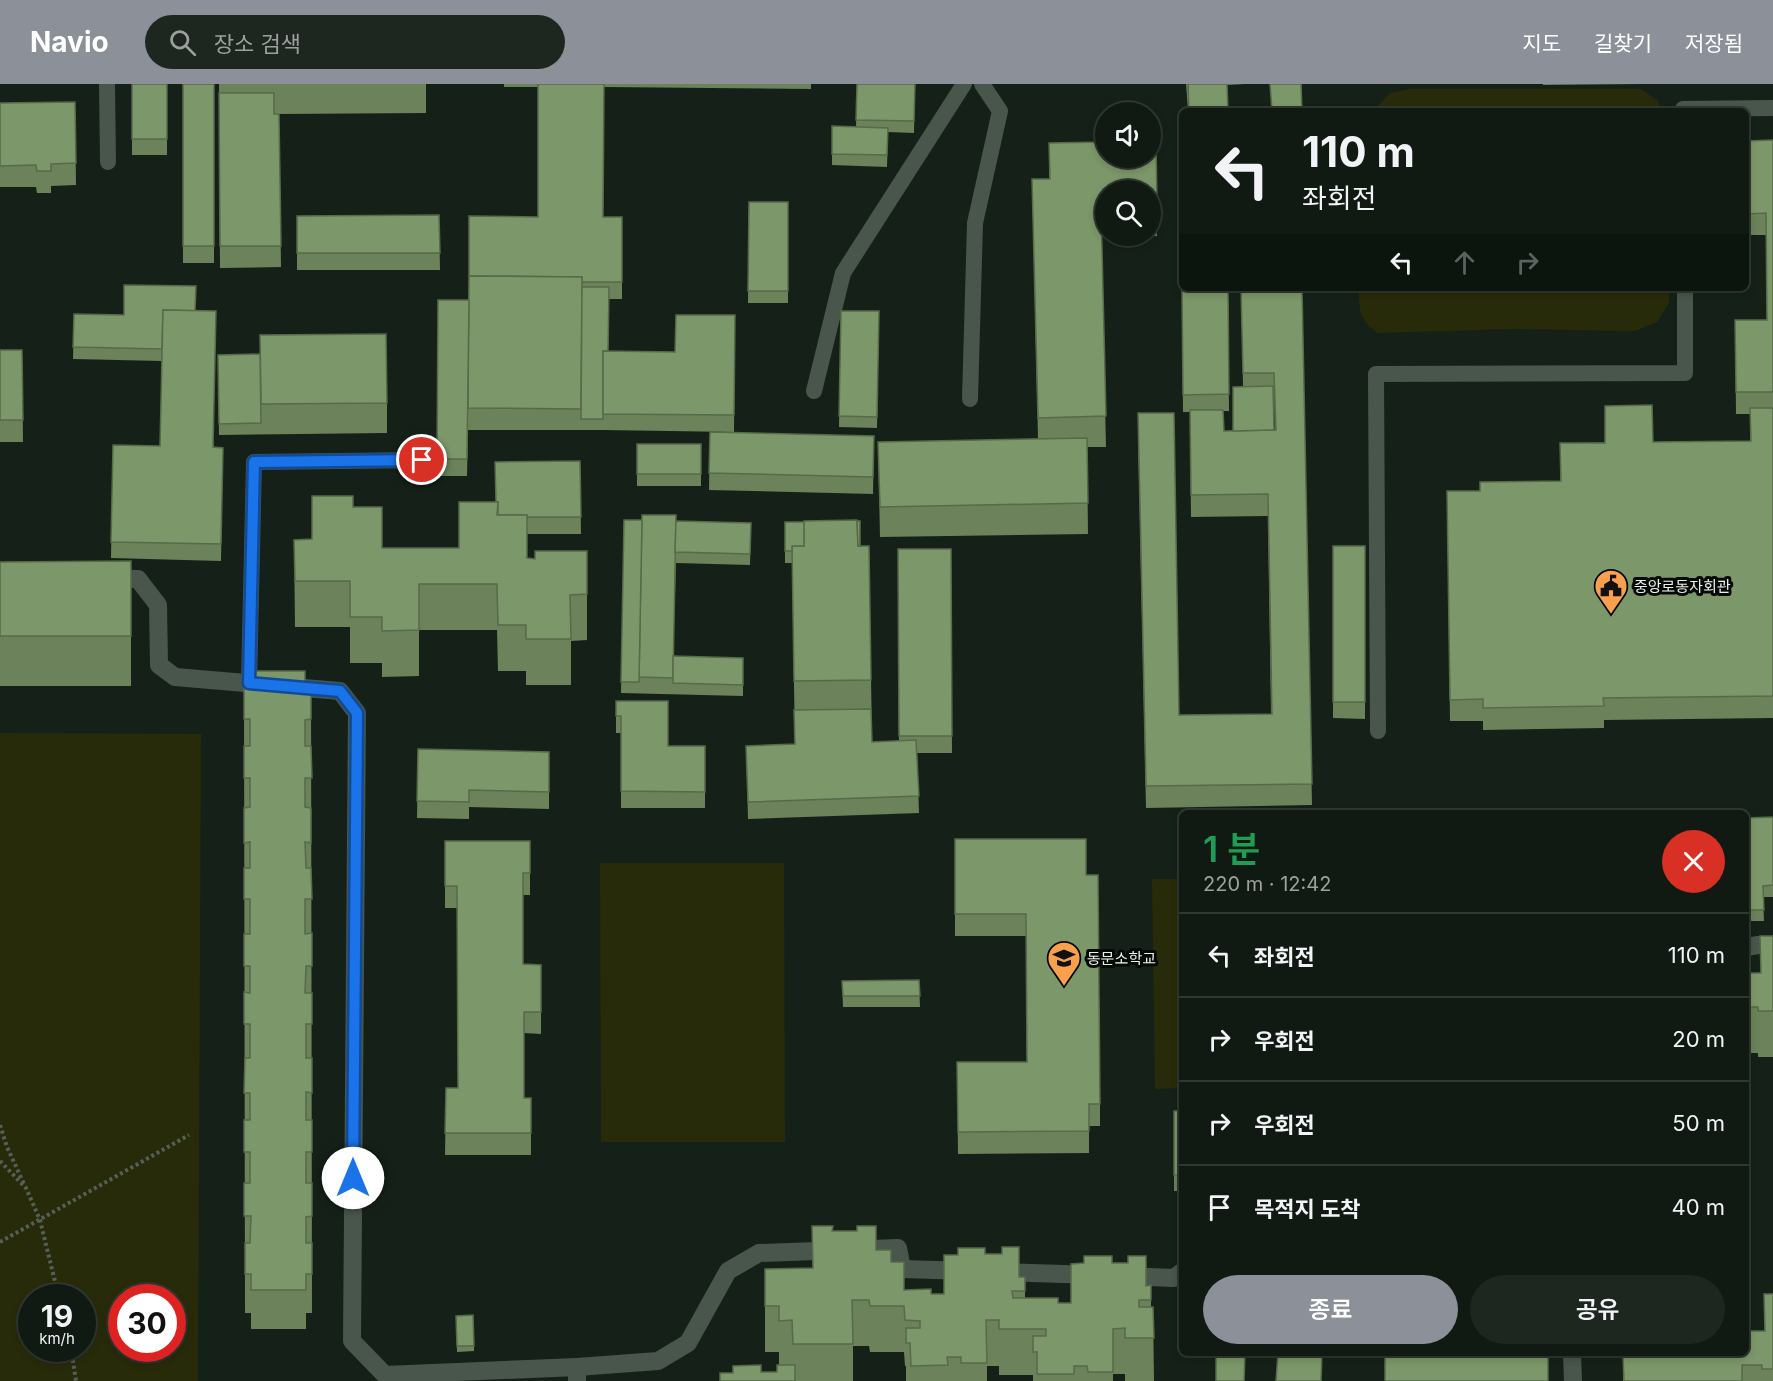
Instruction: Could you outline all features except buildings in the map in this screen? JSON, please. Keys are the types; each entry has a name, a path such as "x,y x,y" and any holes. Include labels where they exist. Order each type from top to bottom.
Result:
{"street":[{"path":"92,578 138,579 158,605 159,665 176,677 340,691 357,713 352,1341 385,1375 577,1374 658,1361 688,1343 728,1271 759,1253 898,1248 902,1269 1174,1278 1179,1274"},
{"path":"1572,1356 1573,1381"}],"lane":[{"path":"107,84 108,162"},
{"path":"814,391 843,273 964,84"},
{"path":"970,399 975,223 1000,111 982,84"},
{"path":"1749,108 1773,108"},
{"path":"1378,730 1376,374 1685,373 1685,291"},
{"path":"249,683 254,462 422,460"}],"path":[{"path":"0,1125 40,1220 56,1284"},
{"path":"0,1242 189,1135"},
{"path":"0,1161 26,1188"},
{"path":"73,1362 76,1381"}],"green space":[{"path":"1410,89 1641,89 1658,101 1660,108 1376,108 1390,93"},
{"path":"1359,291 1669,291 1669,303 1657,322 1635,331 1514,329 1378,333 1367,324 1361,314"},
{"path":"0,733 201,734 198,1381 0,1381"},
{"path":"600,863 784,863 785,1142 601,1142"},
{"path":"1152,879 1179,879 1179,1088 1155,1089"}],"place":[{"name":"중앙로동자회관","path":"1611,615"},
{"name":"동문소학교","path":"1064,987"}],"route":[{"path":"353,1178 357,713 340,691 249,683 254,462 422,460"}]}
